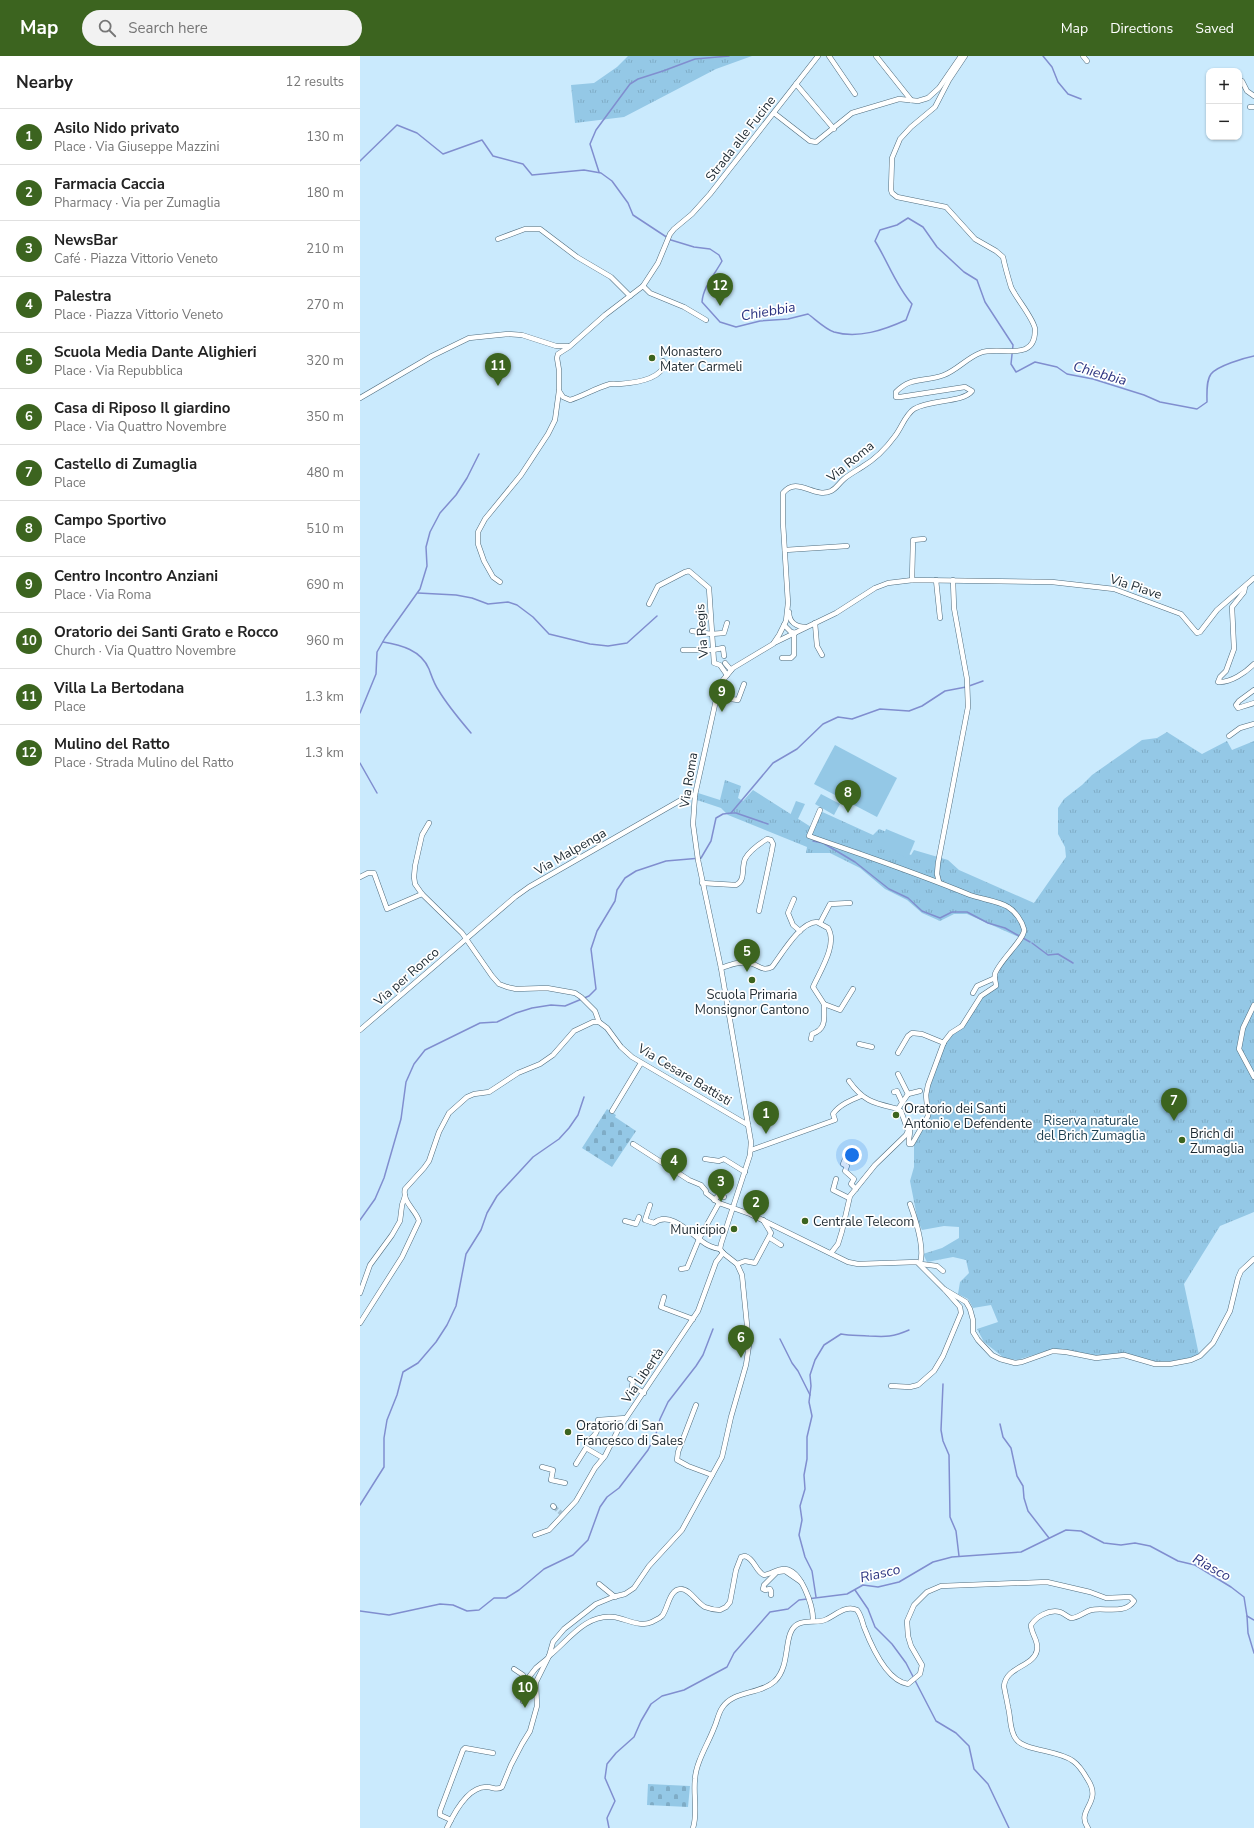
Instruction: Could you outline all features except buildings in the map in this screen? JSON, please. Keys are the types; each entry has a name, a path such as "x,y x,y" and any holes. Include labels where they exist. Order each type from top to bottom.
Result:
{"street":[{"name":"Strada alle Fucine","path":"559,391 558,356 561,352 570,346 605,315 643,286 658,263 670,234 692,214 710,194 818,56"},
{"path":"829,56 855,94"},
{"path":"876,56 910,100"},
{"path":"774,113 816,142 852,113 899,99 923,100 932,95 939,88 961,56"},
{"name":"Via Roma","path":"722,1251 751,1150 748,1125 720,968 698,859 693,824 695,795 717,696 723,680 731,670 773,644 780,636 784,625 788,603 783,493 786,489 795,485 823,493 836,489 851,474 874,459 895,436 907,414 913,409 920,405 937,401 965,397 972,391 969,388 960,388 943,392 900,397 896,396 896,392 908,382 942,376 956,369 979,353 989,350 1020,352 1031,346 1034,337 1035,327 1012,288 1003,257 1000,253 975,239 946,207 897,197 891,190 892,158 900,139 911,127 935,107 949,80 965,56"},
{"path":"1083,56 1087,61"},
{"path":"1242,81 1248,91 1254,96"},
{"path":"796,84 834,129"},
{"path":"498,239 525,229 540,229 577,257 611,277 630,296"},
{"path":"643,286 650,293 684,308 706,320"},
{"path":"360,398 432,356 469,338 508,334 522,335 556,346 570,346"},
{"path":"559,391 563,397 570,400 609,384 619,384 649,378 659,374 665,364 663,361"},
{"path":"500,582 493,577 484,561 478,544 478,532 485,520 521,475 548,434 555,420 559,391"},
{"path":"912,580 913,540 924,539"},
{"path":"785,550 847,546"},
{"name":"Via Regis","path":"649,604 658,586 689,571 708,588 714,663 720,666 727,675"},
{"name":"Via Piave","path":"773,644 848,607 875,588 912,580 1052,582 1114,589 1181,614 1197,633 1200,632 1217,610 1254,578"},
{"path":"936,580 940,618"},
{"path":"939,882 937,874 938,863 968,707 967,679 954,608 952,580"},
{"path":"1246,585 1244,592 1232,607 1234,649 1226,671 1220,677 1218,682 1223,682 1241,675 1254,664"},
{"path":"788,603 789,616 794,624 799,627 808,627"},
{"path":"692,631 711,634 724,632 727,623"},
{"path":"816,623 817,646 822,656"},
{"path":"784,625 794,624"},
{"path":"782,658 791,658 794,655 795,633 790,632 784,625"},
{"path":"683,650 712,650 723,648 724,656"},
{"path":"725,663 731,670"},
{"path":"717,696 738,700 744,684"},
{"path":"1254,690 1236,705 1238,708 1254,703"},
{"path":"1229,736 1240,728 1254,724"},
{"name":"Via Malpenga","path":"466,940 503,906 529,887 688,796 695,795"},
{"path":"820,810 809,836 939,882 972,896 1008,907 1019,919 1024,933 996,973 994,978 996,986 981,996 962,1026 951,1034 944,1043 928,1084 926,1095 928,1116 912,1144 909,1144 911,1132 909,1125 906,1125"},
{"path":"429,823 422,835 414,877 415,884 422,894 462,932 466,940"},
{"path":"702,884 736,885 742,879 745,860 749,854 766,839 771,840 773,844 759,911"},
{"path":"360,877 368,873 374,873 387,909 422,894"},
{"path":"794,899 788,913 793,925 800,931"},
{"path":"820,923 830,904 850,903"},
{"path":"720,968 734,964 750,963 763,969 768,969 772,967 800,931 812,922 820,923 828,928 832,939 831,947 813,987 824,1004 840,1010 854,989"},
{"name":"Via Cesare Battisti","path":"466,940 499,984 516,989 547,988 564,990 581,996 595,1011 599,1022 607,1028 621,1047 642,1062 748,1125"},
{"name":"Via per Ronco","path":"360,1030 466,940"},
{"path":"973,993 977,986 994,978"},
{"path":"811,1039 812,1034 819,1032 822,1028 824,1004"},
{"path":"1254,1004 1243,1028 1239,1049 1254,1076"},
{"path":"360,1293 370,1265 392,1235 400,1221 405,1189 424,1168 445,1120 454,1108 466,1097 474,1094 489,1092 518,1073 540,1064 553,1055 574,1031 593,1022 599,1022"},
{"path":"898,1053 908,1036 912,1033 922,1034 944,1043"},
{"path":"859,1044 872,1047"},
{"path":"612,1111 642,1062"},
{"path":"898,1074 908,1094"},
{"path":"831,1253 838,1244 849,1198 875,1165 906,1135 908,1131 901,1111 867,1100 861,1096 849,1082"},
{"path":"894,1092 897,1091 902,1102"},
{"path":"908,1094 920,1091"},
{"path":"898,1109 903,1104 902,1102 907,1098 908,1094"},
{"path":"751,1150 834,1120 833,1114 836,1110 851,1100 861,1096"},
{"path":"633,1144 689,1180 701,1184 706,1190 706,1193 716,1202 763,1220 853,1264 907,1261 938,1266 943,1271"},
{"path":"706,1159 719,1161 724,1159 745,1172"},
{"path":"845,1159 842,1164 847,1166 845,1170 854,1179 851,1184 856,1189"},
{"path":"836,1179 833,1190 849,1198"},
{"path":"360,1323 402,1257 419,1221 417,1213 411,1209 405,1196"},
{"path":"681,1269 687,1268 699,1239 715,1210 718,1196 724,1197"},
{"path":"891,1386 910,1387 918,1385 928,1378 938,1366 961,1313 960,1308 920,1264 921,1252 918,1233 914,1212 910,1204"},
{"path":"447,1828 451,1820 474,1789 487,1786 498,1789 502,1787 522,1743 530,1732 537,1706 536,1682 549,1657 553,1642 564,1629 596,1604 615,1596 625,1594 634,1588 649,1566 682,1530 722,1457 748,1355 742,1275 737,1264 722,1251 709,1246 692,1232 665,1218 659,1219 654,1223 645,1219 650,1206"},
{"path":"625,1221 636,1224 639,1218"},
{"path":"737,1264 745,1261 755,1264 765,1242 770,1238 771,1233 763,1220"},
{"path":"770,1238 781,1245"},
{"name":"Via Libertà","path":"535,1535 549,1530 562,1514 576,1501 626,1418 702,1304 716,1262 722,1251"},
{"path":"944,1289 966,1302 973,1320 973,1332 982,1347 1008,1362 1022,1362 1053,1351 1096,1358 1124,1355 1155,1364 1170,1364 1187,1361 1200,1356 1213,1343 1230,1311 1240,1274 1254,1259"},
{"path":"664,1297 661,1307 693,1319"},
{"path":"630,1379 633,1381 632,1386 644,1393"},
{"path":"696,1405 678,1452 677,1460 712,1475"},
{"path":"587,1441 594,1436 599,1427 598,1420 626,1418"},
{"path":"576,1464 586,1448 603,1458"},
{"path":"542,1468 553,1470 550,1480 565,1483"},
{"path":"525,1682 536,1668 570,1635 586,1623 605,1617 613,1617 648,1624 662,1616 672,1594 677,1590 682,1589 705,1607 720,1610 726,1607 730,1602 738,1564 741,1557 744,1556 752,1560 759,1573 764,1575 784,1568 794,1572 801,1582 809,1601 813,1620"},
{"path":"771,1595 770,1589 763,1589 764,1585 777,1572 785,1571 801,1582"},
{"path":"693,1828 694,1778 722,1708 730,1700 764,1689 774,1681 782,1672 786,1662 789,1634 791,1629 798,1624 813,1620 824,1621 843,1609 854,1608 857,1610 880,1661 895,1678 908,1684 920,1674 922,1666 911,1646 908,1636 907,1621 914,1605 927,1592 934,1588 956,1584 1005,1585 1047,1582 1090,1592 1106,1598 1132,1597 1134,1600 1132,1604 1114,1610 1092,1610 1072,1618 1058,1611 1053,1611 1038,1618 1031,1626 1038,1647 1036,1655 1010,1673 1004,1680 1011,1728 1017,1741 1026,1746 1053,1752 1069,1758 1080,1767 1089,1781 1094,1794 1084,1818 1085,1824 1088,1828"},
{"path":"599,1584 615,1596"},
{"path":"514,1669 523,1675 525,1682 523,1701"},
{"path":"451,1820 440,1815 440,1811 463,1750 465,1748 493,1753"}],"green space":[{"path":"628,56 752,56 716,69 624,117 575,123 571,85 594,83 617,67"},
{"name":"Riserva naturale del Brich Zumaglia","path":"1167,732 1202,754 1227,741 1232,750 1254,741 1254,1212 1220,1226 1184,1284 1199,1355 1176,1362 1156,1362 1125,1353 1095,1357 1053,1349 1017,1360 1004,1358 984,1342 977,1329 998,1322 991,1305 973,1308 968,1299 958,1294 960,1282 969,1273 966,1260 953,1257 927,1262 923,1254 942,1248 959,1238 959,1227 944,1226 922,1230 918,1222 910,1181 914,1167 914,1144 929,1118 929,1085 945,1043 982,996 998,987 999,973 1005,961 1023,939 967,914 954,914 940,921 922,913 907,900 885,889 860,868 830,853 806,853 807,847 728,815 721,808 697,800 698,793 720,800 725,780 741,786 738,798 743,801 753,790 811,827 818,810 873,835 879,829 892,834 893,847 911,855 914,850 948,860 959,870 1034,903 1066,857 1065,847 1058,834 1058,808 1064,799 1092,775 1142,740 1157,738"},
{"path":"835,745 897,778 877,817 814,784"},
{"path":"821,794 840,804 834,815 815,804"},
{"path":"796,801 805,804 797,821 789,818"},
{"path":"886,829 915,841 908,858 879,847"},
{"path":"607,1109 616,1115 615,1117 636,1131 612,1167 582,1148"},
{"path":"648,1784 690,1786 688,1807 647,1805"}],"waterway":[{"path":"599,172 590,144 596,130 630,84 638,79 695,59 729,56"},
{"path":"1043,56 1052,67 1058,82 1068,94 1081,99"},
{"name":"Chiebbia","path":"360,161 397,125 417,133 443,154 482,140 493,156 523,164 532,175 584,170 601,173 612,181 628,203 633,215 671,240 694,247 710,249 719,255 722,261 707,286 702,302 720,322 736,327 760,321 788,319 808,314 831,331 843,334 862,334 880,330 906,320 912,304 897,282 875,241 880,230 897,225 908,218 923,227 937,247 964,272 977,280 985,302 1013,345 1011,364 1016,372 1035,362 1057,367 1067,374 1093,379 1144,395 1160,402 1197,409 1207,402 1208,380 1214,371 1231,363 1254,356"},
{"path":"360,713 376,674 377,652 385,638 420,589 427,566 426,547 430,532 440,513 456,495 467,478 479,454"},
{"path":"418,593 456,595 472,598 488,604 508,602 517,605 533,617 549,634 590,644 608,646 627,643 657,616"},
{"path":"383,642 403,647 421,657 429,669 433,680 443,697 471,733"},
{"path":"969,686 983,681"},
{"path":"360,1220 375,1199 384,1178 401,1119 406,1082 414,1064 425,1050 480,1023 497,1022 516,1013 532,1008 551,1005 565,1006 589,996 596,989 591,949 597,931 615,901 617,890 625,878 636,871 666,861 701,858 711,841 716,818 723,814 731,813 773,763 797,749 823,724 838,717 852,719 880,709 909,711 922,706 945,691 966,687"},
{"path":"360,763 377,793"},
{"path":"731,813 736,813 768,824"},
{"path":"813,841 823,843 855,862 889,889 908,898 922,911 940,918 952,912 967,912 988,923 1005,928 1030,942"},
{"path":"1032,943 1048,955 1058,954 1073,963"},
{"path":"360,1505 384,1467 384,1438 387,1420 397,1395 403,1372 418,1363 436,1342 447,1325 456,1306 466,1254 481,1230 487,1213 497,1196 533,1157 559,1139 569,1128 578,1115 584,1097"},
{"path":"360,1611 389,1615 440,1604 453,1605 467,1611 479,1610 494,1598 506,1598 519,1590 544,1569 573,1555 588,1540 600,1507 607,1497 619,1488 648,1450 656,1434 660,1419 668,1402 703,1355 713,1329"},
{"path":"816,1597 812,1571 805,1557 799,1535 802,1520 800,1506 805,1489 804,1475 807,1459 807,1437 812,1416 809,1402 811,1386 810,1375 815,1360 824,1345 841,1334 885,1336 894,1335 909,1330"},
{"path":"780,1339 810,1395"},
{"path":"943,1384 941,1430 943,1441 949,1455 950,1517 956,1531 959,1556"},
{"path":"1000,1424 1003,1437 1011,1448 1017,1476 1023,1486 1024,1498 1028,1511 1049,1538"},
{"name":"Riasco","path":"609,1828 607,1818 615,1801 605,1778 607,1764 616,1753 634,1737 651,1704 662,1696 684,1690 727,1667 734,1653 770,1612 788,1609 799,1600 847,1594 863,1585 878,1587 899,1582 933,1562 952,1557 1021,1552 1066,1530 1081,1531 1104,1543 1121,1545 1135,1543 1150,1546 1178,1561 1195,1565 1231,1587 1244,1597 1247,1616 1254,1620"},
{"path":"855,1590 868,1609 875,1627 892,1644 906,1663 936,1721 956,1733 969,1746 974,1769 988,1784 1009,1828"},
{"path":"1247,1616 1248,1633 1254,1653"}],"tunnel":[{"path":"554,1507 561,1513"}],"place":[{"name":"Mulino del Ratto","path":"720,306"},
{"name":"Monastero Mater Carmeli","path":"652,358"},
{"name":"Villa La Bertodana","path":"498,386"},
{"name":"Centro Incontro Anziani","path":"722,712"},
{"name":"Campo Sportivo","path":"848,813"},
{"name":"Scuola Media Dante Alighieri","path":"747,972"},
{"name":"Scuola Primaria Monsignor Cantono","path":"752,980"},
{"name":"Oratorio dei Santi Antonio e Defendente","path":"896,1115"},
{"name":"Castello di Zumaglia","path":"1174,1121"},
{"name":"Asilo Nido privato","path":"766,1134"},
{"name":"Brich di Zumaglia","path":"1182,1140"},
{"name":"Palestra","path":"674,1181"},
{"name":"NewsBar","path":"721,1202"},
{"name":"Centrale Telecom","path":"805,1221"},
{"name":"Farmacia Caccia","path":"756,1223"},
{"name":"Municipio","path":"734,1229"},
{"name":"Casa di Riposo Il giardino","path":"741,1358"},
{"name":"Oratorio di San Francesco di Sales","path":"568,1432"},
{"name":"Oratorio dei Santi Grato e Rocco","path":"525,1708"}]}
